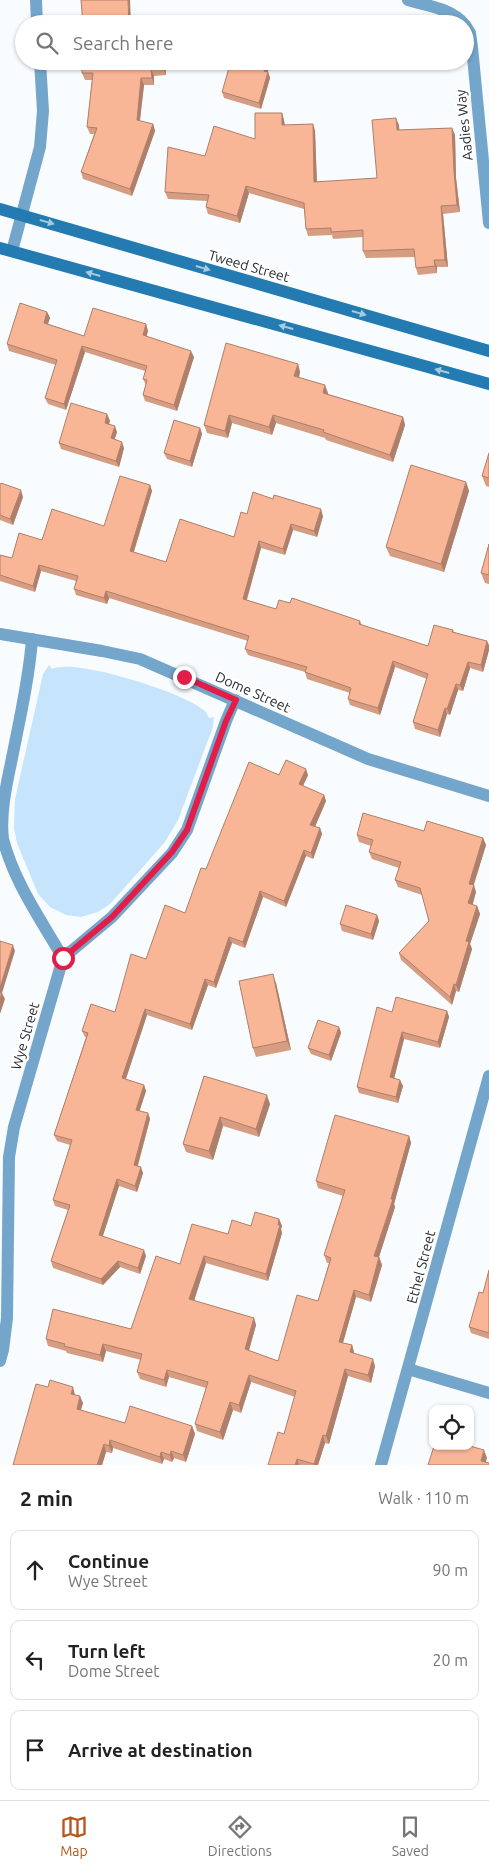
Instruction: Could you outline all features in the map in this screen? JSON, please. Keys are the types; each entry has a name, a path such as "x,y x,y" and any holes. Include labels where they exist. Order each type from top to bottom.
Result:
{"main road":[{"name":"Tweed Street","path":"0,210 489,351"},
{"path":"6,250 489,384"}],"street":[{"path":"36,0 37,15"},
{"name":"Aadies Way","path":"408,0 454,15"},
{"name":"Aadies Way","path":"474,68 489,223"},
{"path":"6,250 22,215 40,147 42,130 40,70"},
{"name":"Dome Street","path":"0,634 140,659 368,759 489,796"},
{"path":"32,639 31,662 4,795 3,838 16,876 63,958 112,917 172,852 187,830 226,721 236,700"},
{"name":"Wye Street","path":"0,1361 7,1318 9,1157 14,1127 63,958"},
{"name":"Ethel Street","path":"381,1465 489,1076"},
{"path":"408,1370 489,1393"}],"shaded area":[{"path":"49,665 52,669 64,667 82,668 128,678 173,694 203,710 209,718 214,717 213,727 178,820 165,842 110,904 98,912 81,917 66,915 50,907 38,894 17,843 14,828 15,799 43,674"}],"building":[{"path":"81,0 128,0 129,15 82,15"},
{"path":"82,70 151,70 152,78 141,78 137,120 153,124 130,189 81,172 97,128 87,127 93,73 82,73"},
{"path":"228,70 264,70 268,72 259,103 222,92"},
{"path":"255,113 282,113 282,125 313,124 314,182 377,178 372,120 396,118 397,130 452,128 457,205 441,206 445,260 434,260 435,266 416,268 414,249 363,251 363,230 331,232 331,228 306,229 304,203 246,186 237,216 206,207 209,195 165,192 168,147 205,156 214,126 255,139"},
{"path":"20,303 47,312 44,323 84,336 93,308 146,324 143,335 191,351 174,405 143,395 147,380 143,379 147,366 82,346 64,404 45,398 57,360 7,344"},
{"path":"226,343 298,364 294,376 325,385 323,393 403,417 390,455 323,432 324,430 273,415 269,427 229,415 225,431 204,425"},
{"path":"71,403 107,414 105,423 115,426 111,438 122,442 116,461 59,443"},
{"path":"174,420 200,428 190,461 164,453"},
{"path":"489,453 489,478 482,476"},
{"path":"411,465 466,482 441,564 386,547"},
{"path":"120,476 150,485 130,551 166,562 180,519 234,537 241,512 247,514 253,492 273,499 274,495 321,509 314,531 291,524 283,549 259,541 243,599 276,609 279,600 290,603 292,598 360,621 359,624 428,646 434,625 453,630 452,632 487,641 481,665 468,662 460,685 456,684 447,709 445,708 438,730 413,722 428,674 393,661 378,708 348,699 351,688 305,672 307,667 245,649 249,636 106,591 104,598 74,589 78,576 39,565 33,586 0,575 0,555 12,558 19,533 42,540 52,509 104,526"},
{"path":"1,483 21,490 10,519 0,515"},
{"path":"489,544 489,575 481,573"},
{"path":"286,760 306,769 299,784 324,795 310,825 320,828 311,853 304,850 284,901 260,891 243,942 229,937 214,982 205,979 190,1024 145,1009 122,1078 144,1085 136,1110 148,1113 134,1165 141,1167 135,1186 117,1179 99,1235 144,1250 138,1268 118,1261 101,1279 51,1261 70,1205 53,1200 72,1140 54,1135 88,1033 82,1031 91,1004 115,1012 131,954 146,959 165,905 185,913 201,868 206,869 249,762 279,775"},
{"path":"363,813 424,831 427,821 483,838 469,884 474,885 468,903 477,906 466,941 469,942 456,985 454,984 450,997 399,953 429,921 420,888 395,880 401,862 369,852 373,840 357,835"},
{"path":"346,905 377,915 371,934 340,924"},
{"path":"0,941 13,945 0,988"},
{"path":"273,974 287,1041 253,1048 239,981"},
{"path":"396,997 447,1011 438,1042 402,1032 390,1077 400,1080 396,1097 357,1087 377,1007 392,1012"},
{"path":"318,1020 339,1027 329,1055 308,1048"},
{"path":"204,1076 267,1095 256,1129 220,1117 209,1151 183,1144"},
{"path":"335,1115 409,1136 391,1199 393,1199 374,1256 379,1257 369,1295 354,1290 339,1342 352,1345 350,1352 373,1359 368,1375 345,1369 326,1436 323,1435 314,1464 297,1459 295,1465 268,1465 278,1432 284,1434 296,1391 249,1375 239,1405 230,1402 220,1432 195,1424 208,1382 167,1370 164,1380 137,1372 142,1354 103,1344 100,1355 64,1346 65,1344 46,1339 53,1309 131,1329 156,1256 180,1264 192,1224 228,1234 232,1220 251,1226 255,1212 279,1219 278,1225 280,1225 266,1274 204,1256 189,1299 254,1318 245,1349 278,1361 297,1295 318,1301 331,1258 324,1255 345,1190 316,1181"},
{"path":"489,1270 489,1333 469,1327 479,1292 483,1293"},
{"path":"50,1380 73,1387 71,1394 80,1396 77,1409 125,1423 130,1406 192,1426 183,1455 171,1451 170,1455 161,1452 160,1457 110,1440 109,1446 104,1444 97,1465 13,1465 36,1384 48,1387"},
{"path":"474,1447 484,1450 481,1461 489,1463 489,1465 428,1465 433,1450 474,1450"}],"route":[{"path":"63,958 112,917 172,852 187,830 226,721 236,700 184,677"}]}
